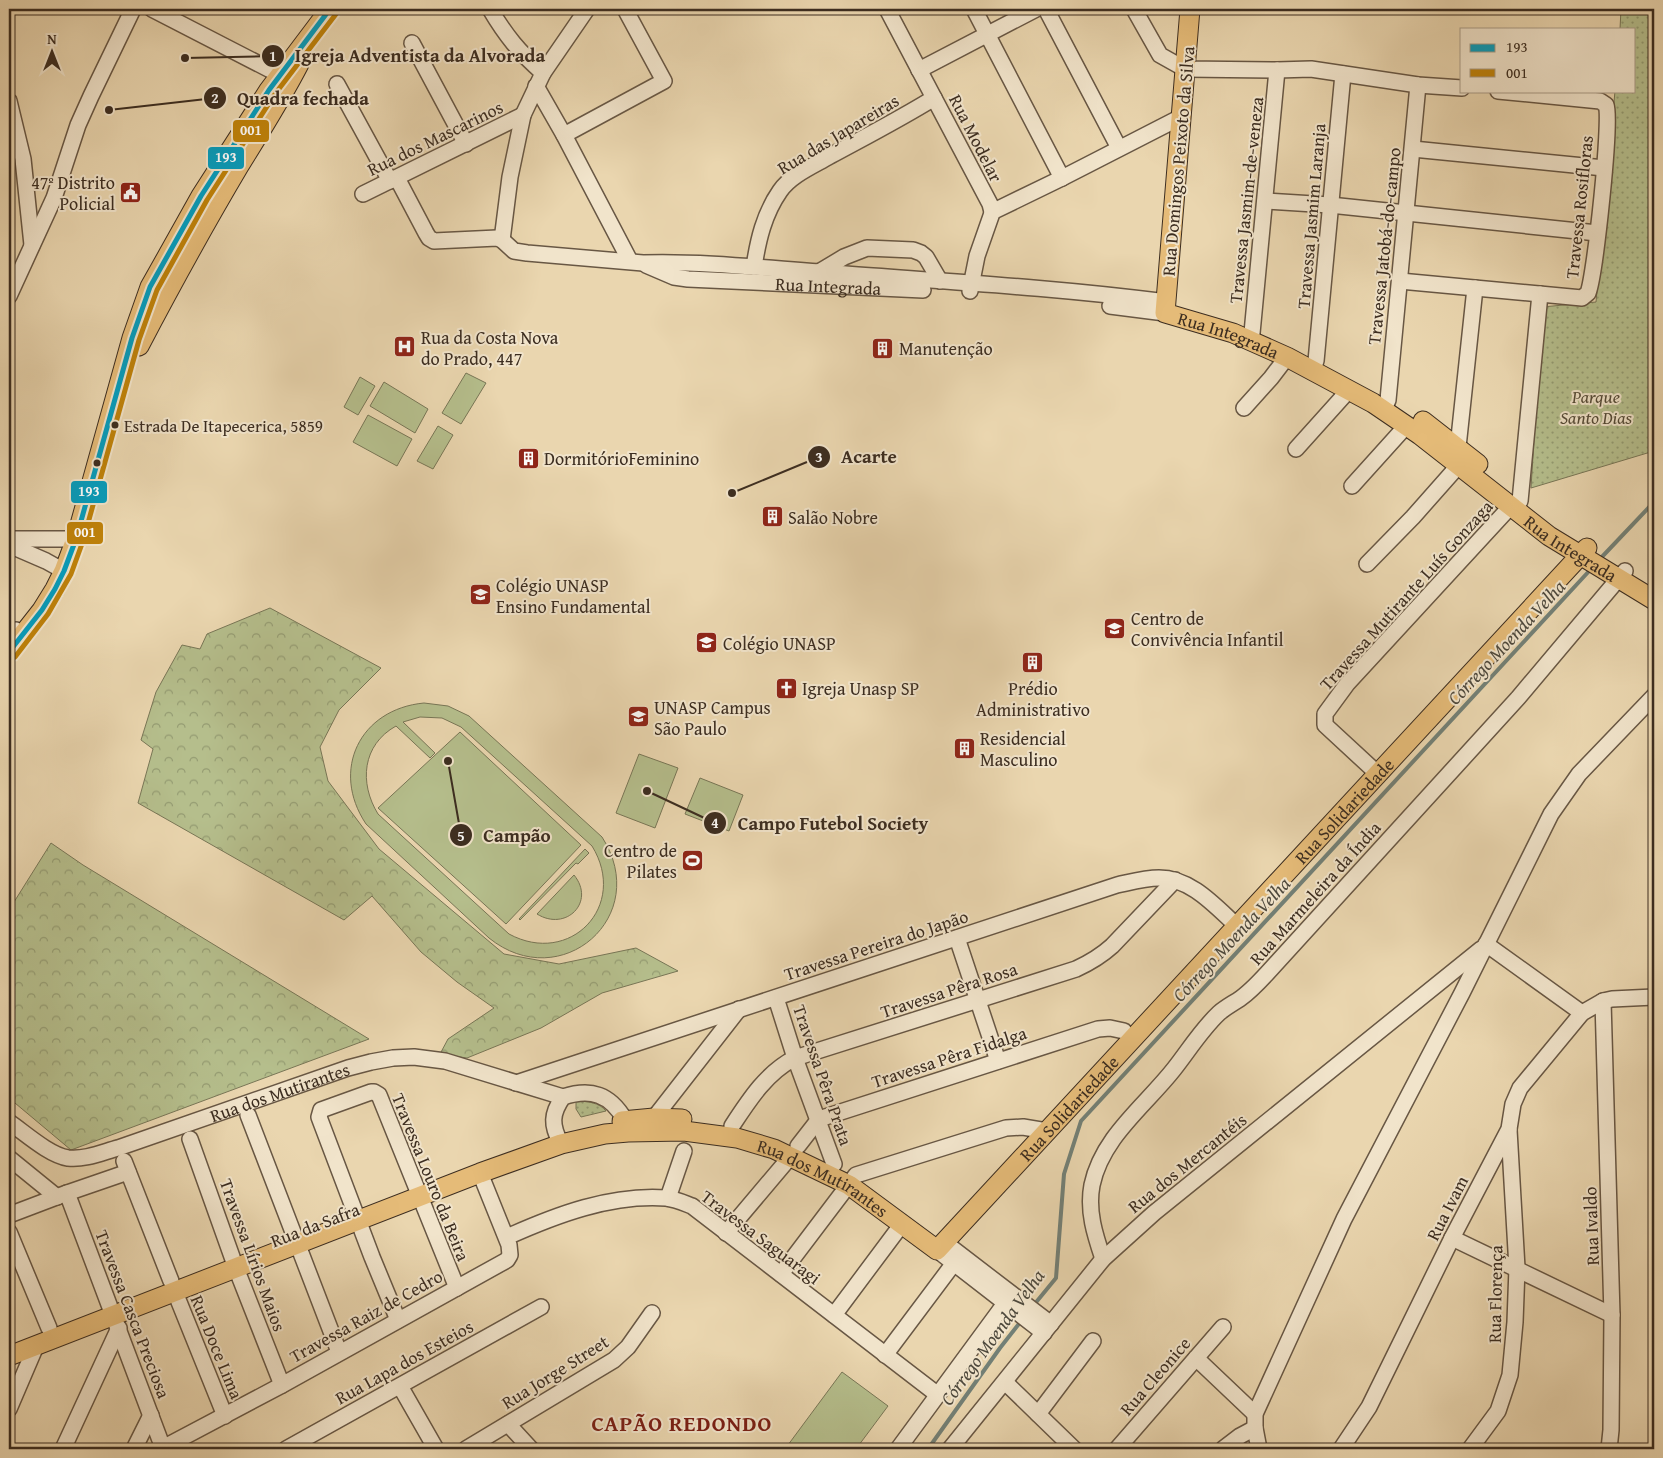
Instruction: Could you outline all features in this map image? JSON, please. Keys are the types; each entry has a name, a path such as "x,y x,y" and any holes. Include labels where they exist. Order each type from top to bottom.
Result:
{"main road":[{"name":"Rua Domingos Peixoto da Silva","path":"1166,308 1190,9"},
{"path":"9,652 16,633 42,610 83,542 81,521 120,383 178,272 286,77 327,14"},
{"name":"Rua Integrada","path":"1166,308 1252,333 1316,360 1386,405 1407,425 1459,456"},
{"name":"Rua Integrada","path":"1166,308 1233,333 1287,357 1349,390 1426,423 1459,456 1515,503 1618,573 1654,600"},
{"name":"Rua Solidariedade","path":"936,1242 1374,770 1583,551"},
{"name":"Rua Integrada","path":"1618,573 1654,589"},
{"name":"Rua Solidariedade","path":"1040,1130 1124,1031 1233,922"},
{"name":"Rua dos Mutirantes","path":"625,1120 654,1118 697,1120 762,1133 853,1180 936,1242"},
{"name":"Rua da Safra","path":"416,1191 480,1173 580,1127 625,1120"},
{"name":"Rua dos Mutirantes","path":"558,1138 628,1132 684,1131 737,1138 774,1149 794,1151 834,1164 902,1224 936,1242"},
{"name":"Rua da Safra","path":"9,1356 114,1316 173,1286 558,1138"},
{"name":"Rua da Safra","path":"9,1343 49,1328 114,1316"}],"street":[{"path":"9,296 54,198 78,125 133,9"},
{"path":"152,9 286,77"},
{"path":"490,9 506,36 539,80 564,135 636,262"},
{"path":"502,240 510,177 523,115 539,80 587,9"},
{"path":"564,135 664,82 625,9"},
{"name":"Rua Modelar","path":"887,9 990,204 992,212"},
{"path":"974,9 1062,178"},
{"path":"919,70 1036,9"},
{"path":"1046,9 1119,148"},
{"path":"1134,9 1160,56 1185,70 1310,69 1460,88"},
{"path":"412,43 466,144"},
{"name":"Travessa Jasmim-de-veneza","path":"1252,333 1277,70"},
{"name":"Travessa Jasmim Laranja","path":"1316,360 1343,74"},
{"path":"337,84 394,180"},
{"name":"Travessa Jatobá-do-campo","path":"1386,405 1400,281 1418,84"},
{"name":"Travessa Rosifloras","path":"1400,281 1582,298 1586,296 1589,290 1597,234 1604,168 1607,108 1604,102 1508,92"},
{"name":"Rua das Japareiras","path":"754,267 758,241 764,223 772,205 786,184 816,164 934,98"},
{"path":"9,101 23,159 32,244"},
{"name":"Rua dos Mascarinos","path":"363,194 523,115"},
{"path":"971,288 977,256 992,212 1181,116"},
{"path":"1413,149 1604,168"},
{"name":"Rua Integrada","path":"394,180 429,238 434,242 492,238 502,240 514,251 527,253 636,262 754,267 940,281 971,288 1069,301 1166,308"},
{"path":"1265,201 1330,205 1597,234"},
{"path":"819,272 844,257 867,248 912,250 926,257 940,281"},
{"name":"Rua Integrada","path":"636,262 674,277 688,279 971,288"},
{"path":"1367,564 1413,517 1459,456 1475,288"},
{"path":"1515,503 1540,294"},
{"path":"1244,408 1287,357"},
{"path":"1296,448 1349,390"},
{"path":"1352,486 1407,425"},
{"name":"Travessa Mutirante Luís Gonzaga","path":"1374,770 1325,725 1325,714 1347,684 1515,503"},
{"path":"9,539 83,542"},
{"path":"9,545 64,571"},
{"name":"Rua Marmeleira da Índia","path":"1103,1259 1091,1214 1090,1197 1096,1170 1115,1136 1175,1068 1194,1041 1220,1013 1243,997 1271,969 1518,698 1618,573"},
{"path":"1223,1449 1255,1421 1344,1219 1551,814 1579,774 1654,696"},
{"name":"Travessa Pereira do Japão","path":"516,1083 1117,885 1149,878 1175,880 1192,888 1233,922"},
{"name":"Travessa Pêra Rosa","path":"732,1126 751,1098 786,1062 1076,969 1101,956 1175,880"},
{"path":"957,938 998,1061"},
{"path":"1486,944 1582,1014"},
{"name":"Rua dos Mercantéis","path":"950,1449 1005,1382 1045,1326 1103,1259 1174,1196 1486,944"},
{"path":"1604,1001 1619,998 1654,997"},
{"name":"Travessa Pêra Prata","path":"776,998 834,1164"},
{"name":"Rua Ivam","path":"1341,1449 1377,1392 1452,1238 1509,1129 1513,1104 1520,1088 1582,1014 1604,1001"},
{"name":"Rua Ivaldo","path":"1604,1001 1612,1315 1606,1448"},
{"path":"654,1118 740,1009"},
{"name":"Travessa Pêra Fidalga","path":"819,1119 1098,1029 1110,1028 1124,1031"},
{"name":"Rua dos Mutirantes","path":"9,1122 57,1155 70,1158 84,1157 118,1148 370,1062 414,1057 445,1061 563,1097"},
{"name":"Travessa Louro da Beira","path":"398,1320 319,1117 321,1110 370,1092 379,1095 456,1288"},
{"path":"558,1138 554,1114 563,1097 575,1093 587,1092 599,1095 610,1101 625,1120"},
{"path":"248,1116 339,1352"},
{"path":"726,1233 819,1119"},
{"path":"781,1274 853,1180 1006,1128 1040,1130"},
{"name":"Rua Florença","path":"1470,1449 1498,1411 1510,1375 1515,1322 1517,1268 1509,1129"},
{"name":"Travessa Lírios Maios","path":"190,1139 234,1263 282,1384"},
{"path":"668,1198 684,1151"},
{"path":"9,1158 62,1195"},
{"name":"Rua Doce Lima","path":"9,1215 62,1195 126,1167 224,1416"},
{"name":"Travessa Raiz de Cedro","path":"162,1449 509,1257 510,1249 507,1237 480,1173"},
{"name":"Travessa Casca Preciosa","path":"62,1195 114,1316 162,1449"},
{"name":"Travessa Saguaragi","path":"507,1237 580,1209 614,1201 668,1198 692,1206 938,1395"},
{"path":"834,1315 902,1224"},
{"path":"9,1232 49,1328"},
{"path":"1452,1238 1612,1315"},
{"name":"Rua dos Mutirantes","path":"936,1242 954,1263 1045,1326"},
{"name":"Rua dos Mutirantes","path":"936,1242 1009,1300"},
{"path":"885,1355 954,1263"},
{"path":"898,1449 1009,1300"},
{"name":"Rua Lapa dos Esteios","path":"286,1449 541,1307"},
{"name":"Rua Jorge Street","path":"466,1449 614,1360 628,1347 652,1313"},
{"path":"63,1449 114,1316"},
{"name":"Rua Cleonice","path":"1117,1449 1223,1327"},
{"path":"1038,1414 1093,1341"},
{"path":"9,1409 36,1346"},
{"path":"1196,1358 1255,1421 1259,1449"},
{"path":"1005,1382 1074,1449"},
{"path":"400,1386 436,1449"},
{"path":"134,1449 151,1415"},
{"path":"508,1424 531,1449"}],"green space":[{"name":"Parque Santo Dias","path":"1621,9 1654,9 1654,451 1531,488 1542,307 1596,302 1615,92 1636,92 1636,28 1620,28"},
{"path":"466,373 486,383 461,424 442,413"},
{"path":"360,377 375,386 358,415 344,407"},
{"path":"384,382 428,409 415,433 370,406"},
{"path":"368,415 412,439 397,466 353,442"},
{"path":"438,426 453,435 433,469 417,461"},
{"path":"270,608 381,668 339,710 320,747 328,781 379,849 504,954 559,964 636,948 678,971 602,993 541,1028 467,1058 440,1054 448,1039 494,1008 457,982 421,952 372,896 344,920 138,803 153,749 141,740 156,692 182,645 200,649 207,634"},
{"path":"424,703 448,706 469,716 602,837 615,866 616,894 608,919 592,939 570,952 544,958 517,954 489,938 366,824 356,804 351,783 352,764 358,746 368,730 383,717 402,708","holes":["420,717 442,718 461,727 592,846 602,868 603,890 598,909 587,925 572,936 553,943 532,942 509,934 378,814 372,802 366,778 370,754 376,743 396,726 430,758 435,753 403,722"]},
{"path":"460,732 581,845 506,924 378,808"},
{"path":"639,754 678,768 655,828 616,813"},
{"path":"700,778 743,795 729,831 685,814"},
{"path":"51,843 83,865 369,1039 71,1150 9,1098 9,910"},
{"path":"585,849 589,853 578,864 576,863 520,920 519,919"},
{"path":"574,875 580,885 582,895 580,904 575,911 567,917 558,919 548,919 537,914"},
{"path":"576,1102 592,1103 606,1111 581,1117 576,1109"},
{"path":"842,1372 888,1406 856,1449 785,1449"}],"waterway":[{"name":"Córrego Moenda Velha","path":"1599,560 1654,502"},
{"name":"Córrego Moenda Velha","path":"1033,1306 1056,1278 1064,1174 1081,1121 1591,569"},
{"name":"Córrego Moenda Velha","path":"928,1449 1022,1320"}],"transit line":[{"name":"193","path":"9,652 42,610 64,571 76,539 132,338 150,287 201,196 269,90 330,9"},
{"name":"001","path":"15,657 48,614 71,574 83,541 139,340 157,290 207,200 275,94 336,14"}],"place":[{"name":"Igreja Adventista da Alvorada","path":"185,58"},
{"name":"Quadra fechada","path":"109,110"},
{"name":"47º Distrito Policial","path":"131,192"},
{"name":"Rua da Costa Nova do Prado, 447","path":"405,347"},
{"name":"Manutenção","path":"883,348"},
{"name":"Estrada De Itapecerica, 5859","path":"115,425"},
{"name":"DormitórioFeminino","path":"528,458"},
{"name":"Acarte","path":"732,493"},
{"name":"Salão Nobre","path":"772,517"},
{"name":"Colégio UNASP Ensino Fundamental","path":"480,595"},
{"name":"Centro de Convivência Infantil","path":"1115,628"},
{"name":"Colégio UNASP","path":"707,643"},
{"name":"Prédio Administrativo","path":"1033,663"},
{"name":"Igreja Unasp SP","path":"786,688"},
{"name":"UNASP Campus São Paulo","path":"638,717"},
{"name":"Residencial Masculino","path":"964,748"},
{"name":"Campão","path":"448,761"},
{"name":"Campo Futebol Society","path":"647,791"},
{"name":"Centro de Pilates","path":"693,860"}],"district":[{"name":"CAPÃO REDONDO","path":"682,1423"}]}
